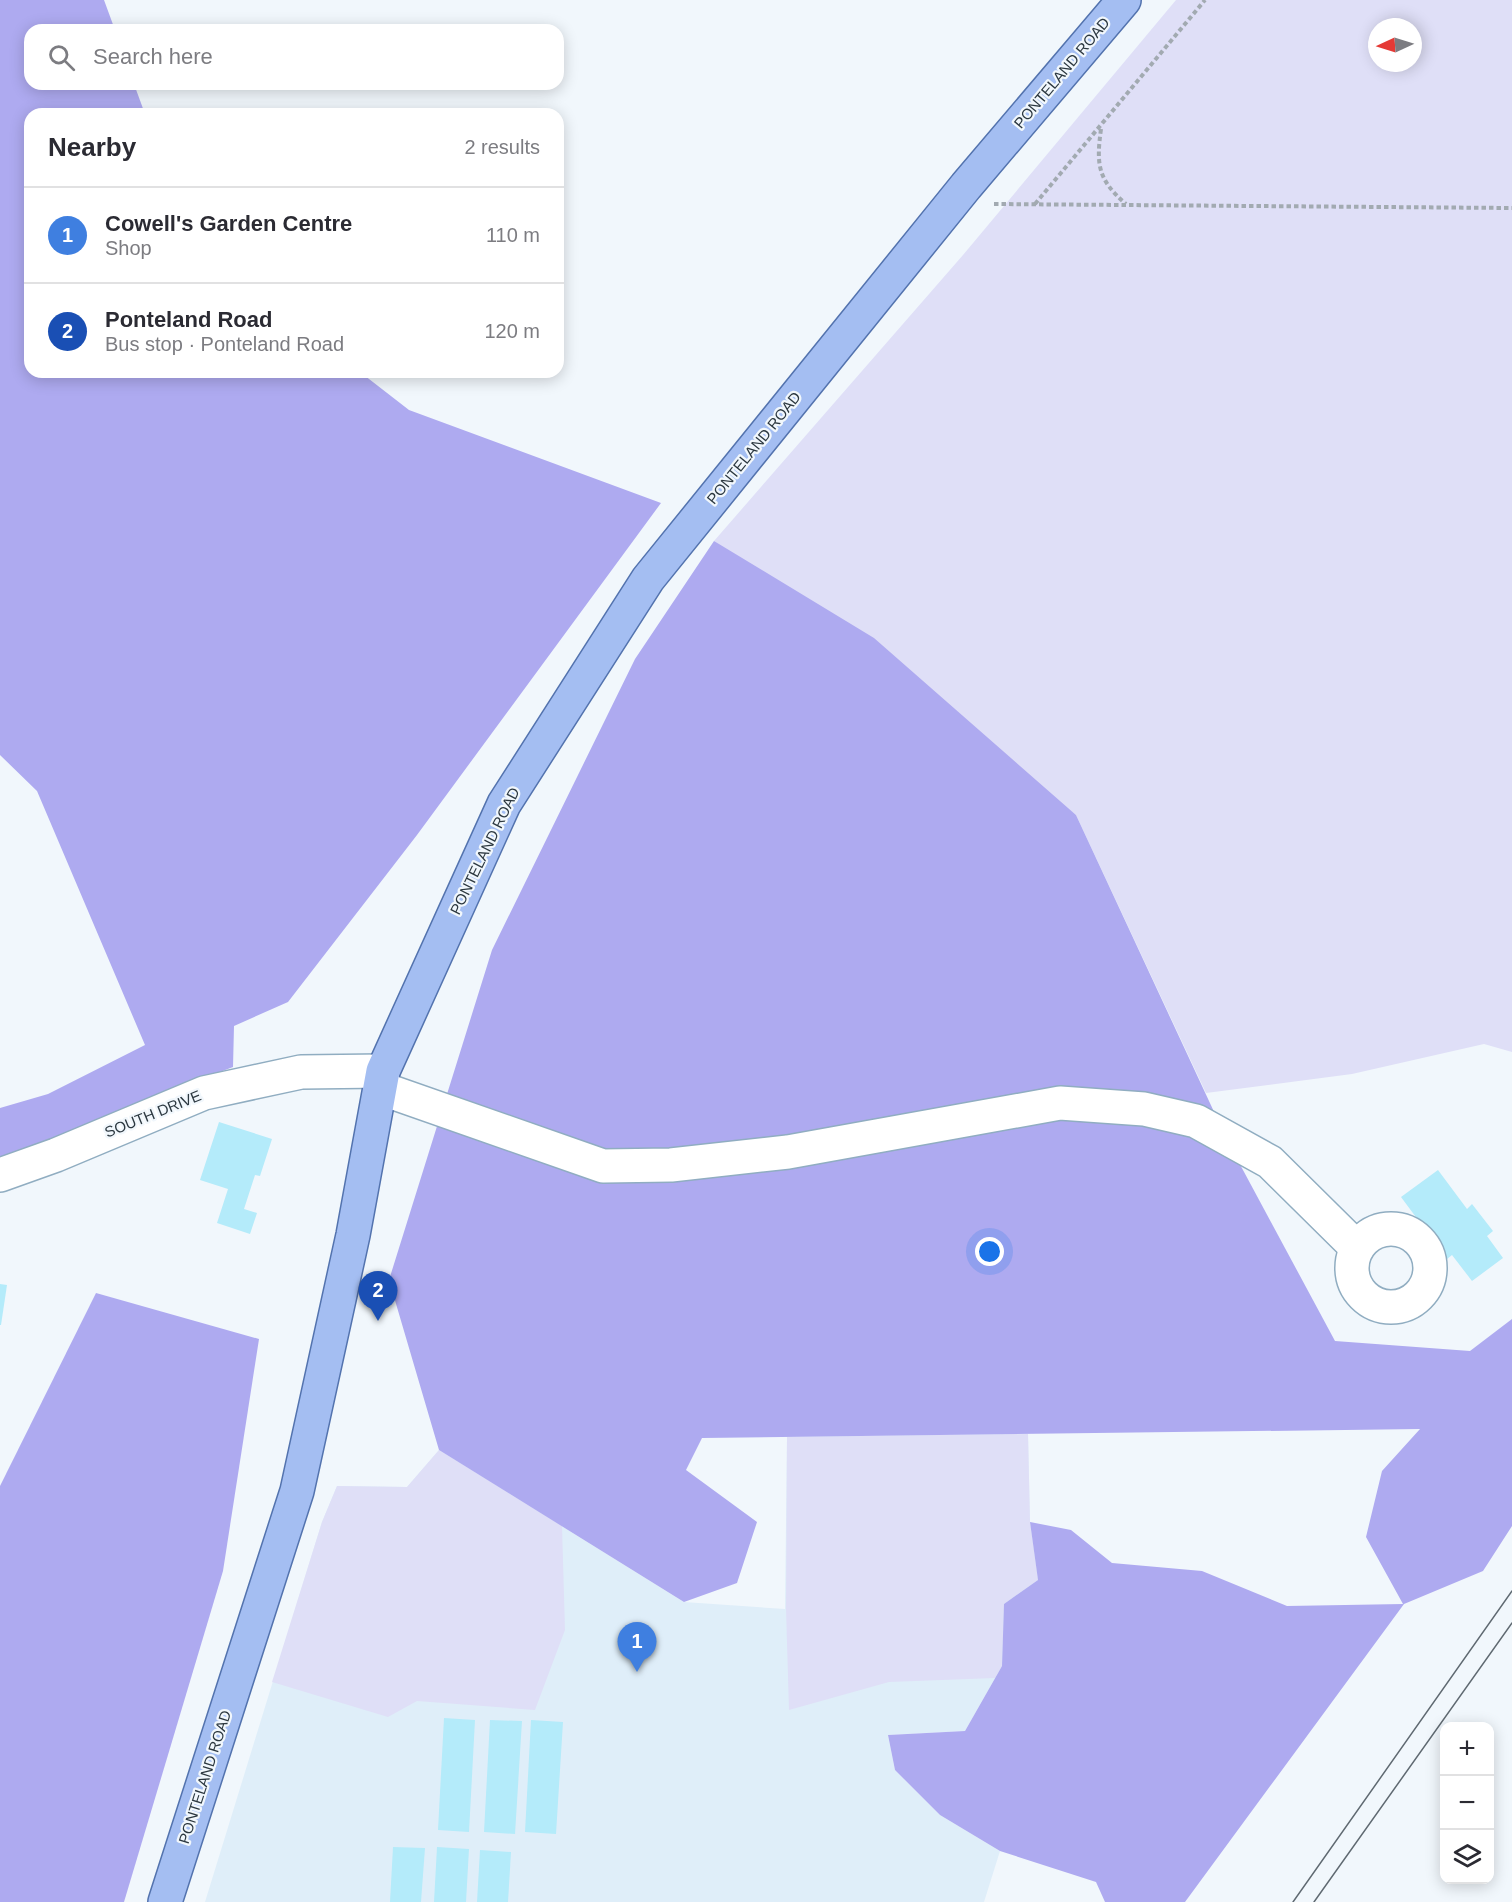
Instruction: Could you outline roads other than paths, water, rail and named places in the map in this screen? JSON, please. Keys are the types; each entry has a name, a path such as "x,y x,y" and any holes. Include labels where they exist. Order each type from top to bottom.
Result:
{"main road":[{"name":"PONTELAND ROAD","path":"165,1902 297,1491 353,1235 382,1080 504,804 648,579 966,186 1124,0"}],"lane":[{"name":"SOUTH DRIVE","path":"0,1175 56,1155 204,1093 301,1072 382,1080 603,1166 671,1166 788,1152 1060,1103 1144,1109 1196,1121 1270,1162 1357,1248"}],"tram line":[{"path":"1293,1902 1512,1591"},
{"path":"1314,1902 1512,1623"}],"place":[{"name":"Ponteland Road","path":"378,1321"},
{"name":"Cowell's Garden Centre","path":"637,1672"}]}
